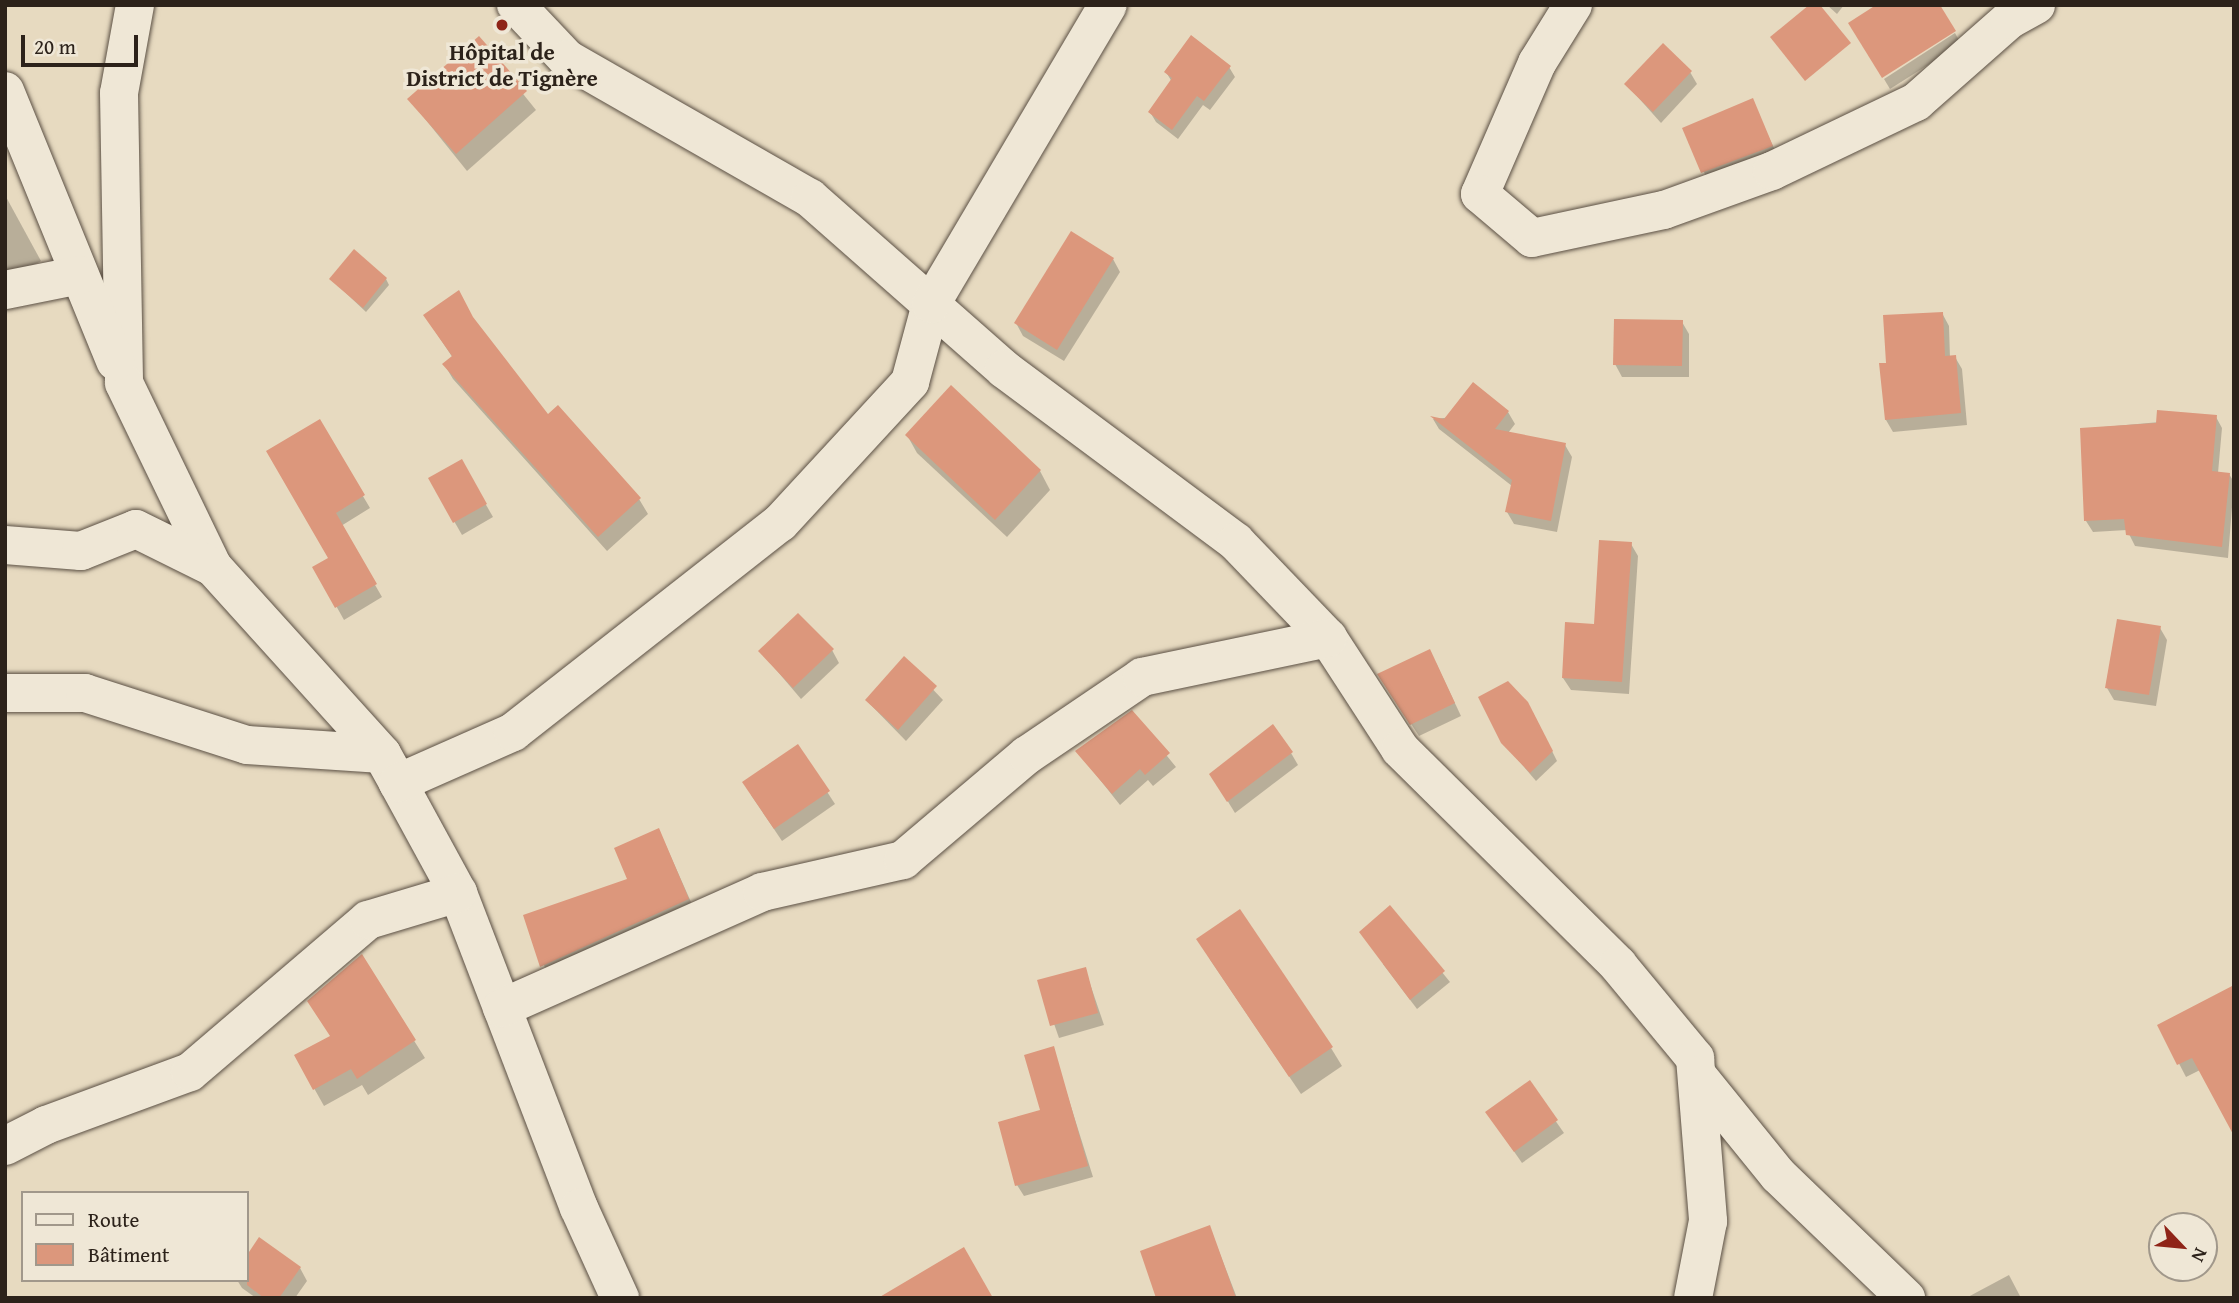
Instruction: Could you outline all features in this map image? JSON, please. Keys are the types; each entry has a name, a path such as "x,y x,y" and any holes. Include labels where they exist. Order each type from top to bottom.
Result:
{"street":[{"path":"124,383 119,93 135,5"},
{"path":"516,5 567,59 810,198 1004,369 1236,542 1328,638 1400,749 1618,965 1695,1058 1708,1221 1693,1298"},
{"path":"5,692 85,693 247,745 390,769 513,732 780,523 910,382 931,304 1108,5"},
{"path":"1573,5 1537,63 1480,194 1532,238 1664,210 1772,171 1916,102 2009,20 2036,5"},
{"path":"5,90 124,383 213,567 390,769 458,894 579,1208 620,1298"},
{"path":"5,290 80,275"},
{"path":"5,545 81,551 136,529 213,567"},
{"path":"502,1008 762,892 903,860 1027,755 1142,677 1328,638"},
{"path":"5,1146 46,1125 190,1072 369,920 458,894"},
{"path":"1696,1074 1778,1175 1906,1298"}],"building":[{"path":"1809,5 1820,5 1851,43 1805,81 1770,37"},
{"path":"1876,5 1940,5 1956,31 1882,78 1848,23"},
{"path":"1191,35 1231,66 1204,101 1197,96 1172,130 1148,112 1172,78 1164,72"},
{"path":"479,36 527,91 456,154 407,99"},
{"path":"1663,43 1692,71 1653,112 1624,84"},
{"path":"1753,98 1773,146 1701,173 1682,128"},
{"path":"1071,231 1114,258 1057,350 1014,323"},
{"path":"354,249 387,278 363,308 329,279"},
{"path":"459,290 473,317 548,414 558,405 641,498 598,537 442,364 452,356 423,315"},
{"path":"1943,312 1945,356 1956,355 1961,413 1885,420 1879,363 1886,363 1883,315"},
{"path":"1614,319 1683,320 1682,366 1613,365"},
{"path":"1473,382 1509,411 1495,429 1566,443 1551,521 1505,512 1512,480 1430,416 1444,419"},
{"path":"951,385 1041,470 995,520 905,435"},
{"path":"2157,410 2217,415 2212,471 2230,473 2222,547 2126,535 2124,519 2084,521 2080,428 2156,423"},
{"path":"320,419 365,495 336,513 377,584 335,608 312,567 328,558 266,451"},
{"path":"462,459 487,504 453,523 428,478"},
{"path":"1599,540 1632,542 1622,682 1562,678 1565,622 1594,624"},
{"path":"798,613 834,649 793,688 758,651"},
{"path":"2117,619 2161,626 2149,695 2105,688"},
{"path":"1430,649 1455,703 1410,725 1377,674"},
{"path":"904,656 937,686 898,730 865,700"},
{"path":"1508,681 1528,702 1553,751 1530,773 1501,743 1478,697"},
{"path":"1132,710 1170,753 1145,775 1140,769 1112,794 1075,751"},
{"path":"1273,724 1293,752 1227,802 1209,774"},
{"path":"798,744 830,791 774,829 742,782"},
{"path":"659,828 689,899 540,967 523,915 627,879 614,848"},
{"path":"1390,905 1445,971 1410,1000 1359,932"},
{"path":"1240,909 1333,1047 1289,1077 1196,939"},
{"path":"362,954 416,1040 357,1079 351,1069 313,1090 294,1055 330,1036 307,1001"},
{"path":"1086,967 1098,1013 1050,1026 1037,980"},
{"path":"2234,985 2234,1136 2192,1058 2177,1065 2157,1025"},
{"path":"1054,1046 1088,1166 1015,1186 998,1122 1040,1110 1024,1055"},
{"path":"1530,1080 1558,1120 1514,1152 1485,1112"},
{"path":"1210,1225 1236,1298 1156,1298 1140,1251"},
{"path":"259,1237 301,1267 279,1298 264,1298 247,1285 248,1254"},
{"path":"964,1247 993,1298 878,1298"}],"place":[{"name":"Hôpital de District de Tignère","path":"502,25"}]}
